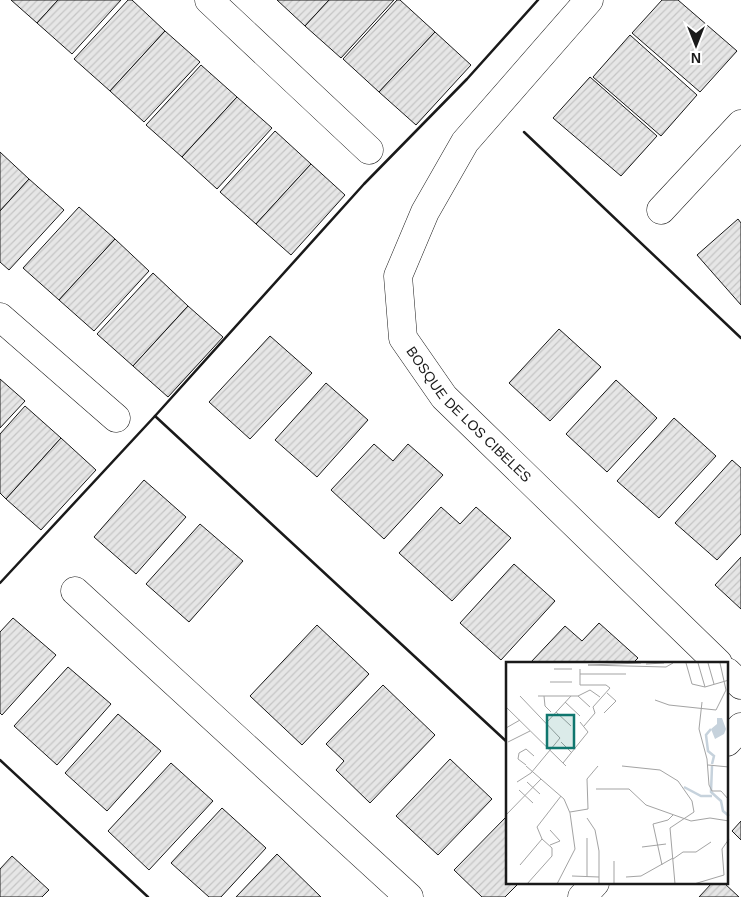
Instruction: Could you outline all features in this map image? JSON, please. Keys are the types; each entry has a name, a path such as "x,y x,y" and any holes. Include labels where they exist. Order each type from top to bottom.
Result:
{"street":[{"path":"209,0 369,150"},
{"name":"BOSQUE DE LOS CIBELES","path":"590,0 465,142 425,212 398,276 403,338 444,397 717,662"},
{"path":"662,210 741,124"},
{"path":"0,317 116,418"},
{"path":"75,591 409,897"},
{"path":"728,673 741,685"},
{"path":"728,741 741,727"},
{"path":"582,897 594,884"}],"building":[{"path":"11,0 58,0 37,23"},
{"path":"58,0 121,0 72,54 37,23"},
{"path":"128,0 132,0 165,31 110,91 74,59"},
{"path":"277,0 329,0 305,26"},
{"path":"329,0 394,0 341,58 305,26"},
{"path":"397,0 400,0 435,32 379,92 343,59"},
{"path":"662,0 678,0 737,51 700,92 632,33"},
{"path":"165,31 200,62 144,122 110,91"},
{"path":"435,32 471,65 416,125 379,92"},
{"path":"630,35 697,95 661,136 593,77"},
{"path":"201,65 237,97 182,157 146,125"},
{"path":"590,77 657,136 621,176 553,118"},
{"path":"237,97 272,128 217,189 182,157"},
{"path":"275,131 311,164 256,224 220,192"},
{"path":"0,152 29,179 0,211"},
{"path":"311,164 345,195 291,255 256,224"},
{"path":"29,179 64,210 9,270 0,262 0,211"},
{"path":"79,207 115,239 59,300 23,268"},
{"path":"738,219 741,223 741,305 697,255"},
{"path":"115,239 149,271 94,331 59,300"},
{"path":"153,273 188,306 133,366 97,334"},
{"path":"188,306 223,337 168,397 133,366"},
{"path":"559,329 601,367 550,421 509,383"},
{"path":"270,336 312,373 250,439 209,402"},
{"path":"0,379 25,401 0,428"},
{"path":"616,380 657,418 607,472 566,434"},
{"path":"326,383 368,420 317,477 275,440"},
{"path":"25,406 61,438 6,499 0,493 0,434"},
{"path":"674,418 716,456 659,518 617,481"},
{"path":"61,438 96,470 41,530 6,499"},
{"path":"374,444 393,461 408,444 443,475 384,539 331,490"},
{"path":"732,460 741,468 741,534 717,560 675,523"},
{"path":"144,480 186,517 136,574 94,537"},
{"path":"441,507 460,524 476,507 511,538 452,601 399,553"},
{"path":"200,524 243,561 189,622 146,584"},
{"path":"741,557 741,609 715,585"},
{"path":"514,564 555,601 501,660 460,623"},
{"path":"13,618 56,655 2,715 0,713 0,632"},
{"path":"599,623 638,658 634,662 531,662 565,626 582,641"},
{"path":"317,625 369,674 302,745 250,696"},
{"path":"68,667 111,704 57,765 14,726"},
{"path":"383,685 435,735 370,803 336,770 344,761 326,744"},
{"path":"118,714 161,751 107,811 65,773"},
{"path":"450,759 492,799 438,855 396,816"},
{"path":"171,763 213,801 149,870 108,831"},
{"path":"222,808 266,848 221,897 209,897 171,863"},
{"path":"506,817 506,884 518,884 505,897 482,897 454,870"},
{"path":"741,821 741,840 732,831"},
{"path":"277,854 321,897 236,897"},
{"path":"12,856 49,890 42,897 0,897 0,869"},
{"path":"711,884 725,884 739,897 699,897"}],"wall":[{"path":"0,583 155,416 364,184 467,79 538,0"},
{"path":"524,132 741,338"},
{"path":"155,416 506,741"},
{"path":"0,760 148,897"}]}
